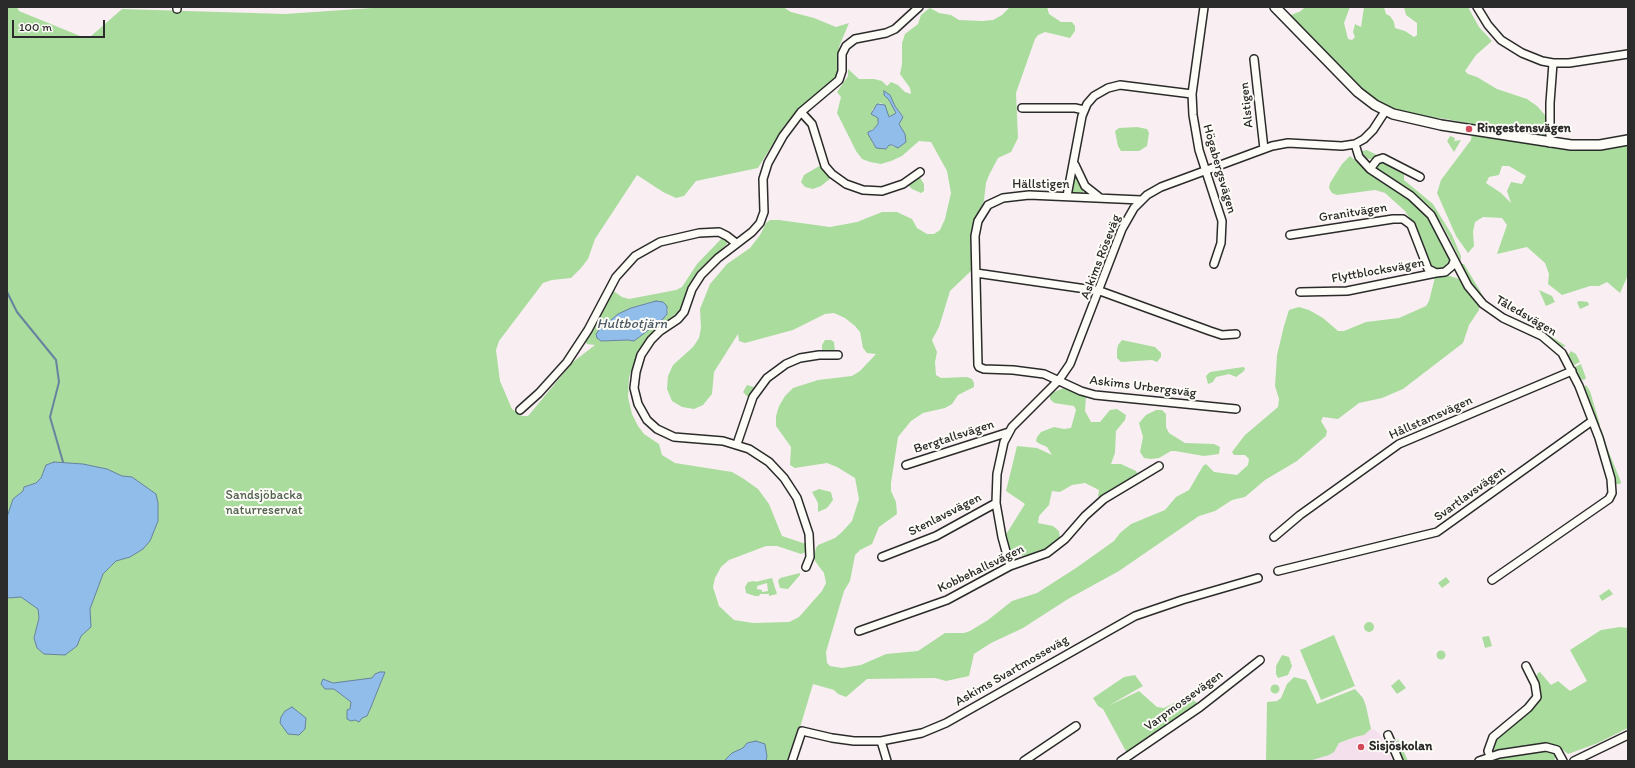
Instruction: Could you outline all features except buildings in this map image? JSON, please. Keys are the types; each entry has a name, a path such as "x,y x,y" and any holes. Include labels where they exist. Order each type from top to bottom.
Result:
{"street":[{"path":"806,567 810,557 810,541 797,498 785,479 758,453 737,444 715,440 679,438 668,435 657,429 646,420 638,404 634,382 638,363 646,346 660,331 681,316 687,307 696,281 714,262 736,243 752,232 760,223 764,212 763,186 765,171 781,140 801,112 839,80 842,71 842,54 850,42 860,38 886,33 895,29 919,7"},
{"name":"Högabergsvägen","path":"1204,7 1192,94 1195,134 1222,221 1221,243 1214,264"},
{"path":"1275,7 1358,92 1386,110 1414,120 1550,143 1586,146 1628,140"},
{"path":"1477,7 1488,25 1508,46 1528,56 1553,63 1577,62 1628,54"},
{"name":"Alstigen","path":"1254,59 1264,149"},
{"path":"1550,143 1550,103 1553,63"},
{"path":"1068,196 1084,110 1089,102 1099,92 1120,85 1192,94"},
{"path":"1022,108 1075,108 1084,110"},
{"path":"1355,144 1364,139 1373,130 1386,110"},
{"path":"801,112 813,126 825,166 832,174 846,184 863,190 882,190 903,184 920,172"},
{"name":"Askims Röseväg","path":"1010,566 1002,537 996,503 999,463 1009,432 1059,380 1074,357 1126,221 1141,200 1161,187 1264,149 1288,143 1342,146 1355,144"},
{"name":"Tåledsvägen","path":"1355,144 1359,157 1370,169 1405,191 1426,209 1441,231 1454,261 1468,286 1483,304 1496,314 1551,342 1562,353 1572,370 1592,421 1611,479 1612,493 1609,499 1492,580"},
{"path":"1370,169 1377,160 1383,158 1420,177"},
{"path":"1074,161 1076,171 1085,186 1092,193 1105,198"},
{"name":"Hällstigen","path":"979,367 977,362 975,231 978,221 988,205 998,199 1011,196 1068,196 1141,200"},
{"name":"Granitvägen","path":"1290,235 1393,219 1403,219 1411,226 1426,267 1436,273"},
{"path":"520,410 553,378 566,362 588,330 616,277 635,256 660,242 699,233 719,232 736,243"},
{"path":"1436,273 1449,270 1454,261"},
{"path":"976,272 1100,290 1210,331 1222,334 1236,334"},
{"name":"Flyttblocksvägen","path":"1300,292 1347,291 1436,273"},
{"path":"737,444 753,397 767,378 785,365 800,358 820,355 838,355"},
{"name":"Askims Urbergsväg","path":"979,367 984,369 1026,371 1044,374 1081,391 1095,395 1236,409"},
{"name":"Hållstamsvägen","path":"1274,537 1300,515 1399,444 1572,370"},
{"name":"Svartlavsvägen","path":"1278,571 1437,532 1592,421"},
{"name":"Bergtallsvägen","path":"906,465 1009,432"},
{"name":"Kobbehallsvägen","path":"859,631 947,600 1010,566 1054,549 1065,539 1089,511 1104,498 1159,466"},
{"name":"Stenlavsvägen","path":"882,557 936,536 996,503"},
{"name":"Askims Svartmosseväg","path":"792,761 802,731 842,740 880,741 915,736 946,722 1135,616 1177,601 1258,578"},
{"name":"Varpmossevägen","path":"1121,761 1200,707 1260,660"},
{"path":"1490,756 1488,745 1492,737 1528,708 1537,697 1535,684 1526,666"},
{"path":"1024,761 1076,726"},
{"path":"1388,735 1399,761"},
{"path":"1574,761 1628,735"},
{"path":"880,741 887,761"},
{"path":"1479,761 1490,756 1546,747 1557,750 1563,761"}],"shaded area":[{"name":"Sisjöskolan","path":"1371,729 1375,730 1380,735 1393,761 1309,761 1329,755 1334,752 1339,743 1364,735"}],"green space":[{"name":"Sandsjöbacka naturreservat","path":"7,7 17,7 19,11 85,38 90,37 122,9 285,14 387,7 783,7 791,12 814,18 836,27 849,23 839,47 839,66 835,79 815,94 784,126 758,168 696,181 684,196 676,198 663,192 637,175 595,239 588,259 581,268 571,278 552,280 543,283 499,341 496,350 500,381 512,409 522,416 528,416 573,362 595,345 587,344 585,341 612,290 622,297 629,299 676,290 682,287 697,264 722,238 727,241 727,244 694,277 680,311 657,328 637,353 629,378 628,397 632,414 638,426 644,434 659,444 662,455 675,463 732,472 744,479 758,489 769,504 782,536 806,544 806,552 801,554 777,546 766,546 729,560 721,567 715,578 713,587 719,606 734,620 753,623 789,622 799,617 822,591 826,583 824,573 815,561 814,556 816,548 818,545 835,538 852,521 859,499 855,478 837,467 827,463 795,468 790,465 791,447 776,426 776,416 779,406 785,396 793,388 818,380 852,376 860,371 876,354 867,353 863,348 860,332 845,318 834,313 825,314 793,330 745,343 739,341 738,334 714,372 712,394 703,405 694,409 682,407 672,401 667,389 668,376 673,365 693,347 699,338 701,328 700,309 710,284 727,264 750,248 760,235 766,223 770,220 830,227 857,222 882,212 897,212 912,219 917,228 927,234 934,234 940,230 945,219 951,193 947,171 931,142 919,141 902,156 891,161 881,164 870,162 862,159 856,151 837,113 841,97 837,92 848,76 848,69 859,79 874,79 882,81 887,86 891,82 898,85 905,92 911,94 910,88 900,74 902,64 902,43 905,34 918,24 921,15 927,10 930,8 939,13 951,15 959,20 982,21 993,20 1002,15 1010,7 1047,7 1049,14 1061,22 1072,22 1075,26 1075,31 1070,38 1045,32 1038,35 1035,39 1016,93 1018,138 1011,152 998,158 989,175 986,183 984,200 977,219 973,269 950,291 939,327 932,340 937,352 935,362 936,375 941,378 967,377 972,379 974,387 958,395 952,404 945,408 923,413 911,421 898,437 891,483 891,491 896,502 897,514 879,527 872,544 860,550 855,555 850,581 844,591 826,652 827,663 830,666 842,668 861,665 886,654 918,651 945,633 964,633 970,631 988,620 1012,601 1037,593 1076,568 1114,541 1120,533 1131,524 1165,510 1176,497 1189,490 1203,466 1206,464 1214,472 1237,475 1248,465 1249,459 1245,455 1234,455 1232,452 1245,435 1278,407 1279,399 1275,386 1277,355 1289,310 1299,307 1309,310 1323,318 1338,331 1344,331 1366,322 1399,318 1426,306 1429,301 1435,277 1447,275 1459,279 1479,306 1479,310 1469,325 1463,343 1403,389 1382,398 1359,403 1338,419 1323,417 1321,421 1327,431 1326,436 1297,461 1265,480 1245,497 1232,500 1215,511 1199,516 1119,571 1068,599 1023,628 991,643 974,654 969,676 946,681 935,678 867,679 846,697 838,694 834,690 813,684 790,761 7,761","holes":["887,97 892,100 903,117 899,124 906,138 895,147 889,145 886,149 873,144 870,131 876,127 879,120 874,116 872,110 880,103 885,105 889,117 896,113","647,303 668,309 667,314 634,341 601,341 599,330 607,323 618,314"]},
{"path":"1305,7 1350,7 1344,23 1348,39 1352,40 1355,37 1353,32 1355,24 1361,27 1364,7 1384,7 1386,14 1390,16 1394,22 1395,28 1405,31 1414,37 1417,35 1417,23 1406,15 1404,7 1468,7 1479,27 1492,41 1476,55 1465,71 1468,74 1477,77 1497,89 1527,99 1537,106 1545,115 1546,136 1590,141 1628,135 1628,275 1620,293 1607,282 1599,286 1590,286 1562,295 1548,284 1549,274 1545,263 1527,247 1497,254 1507,225 1502,218 1483,217 1475,222 1473,232 1474,246 1468,253 1456,236 1437,193 1441,180 1471,140 1473,124 1420,116 1386,107 1367,93 1290,18 1291,15 1301,11","holes":["1502,166 1509,166 1526,176 1522,184 1511,182 1507,191 1511,203 1501,193 1486,183 1489,177 1499,175"]},
{"path":"1137,127 1147,129 1149,133 1147,146 1139,151 1121,151 1118,146 1115,131 1119,128"},
{"path":"1450,136 1455,138 1454,141 1461,140 1454,152 1447,141"},
{"path":"1367,150 1377,155 1374,160 1365,158 1362,151"},
{"path":"1350,156 1368,172 1407,197 1425,213 1449,255 1449,264 1445,269 1434,269 1430,266 1414,225 1405,211 1385,193 1375,190 1337,195 1332,193 1329,188 1330,183 1342,164"},
{"path":"1382,160 1404,173 1404,180 1433,204 1452,235 1461,256 1461,261 1443,226 1431,208 1408,188 1377,169 1377,164"},
{"path":"821,165 831,178 821,186 813,189 805,187 801,182 804,175"},
{"path":"1074,175 1083,187 1083,194 1071,193"},
{"path":"919,176 924,184 924,191 921,193 912,189 908,185"},
{"path":"1461,264 1464,264 1486,301 1470,282"},
{"path":"1539,290 1552,296 1555,302 1546,306"},
{"path":"1577,302 1588,302 1589,305 1580,309"},
{"path":"1497,310 1544,332 1566,346 1562,347 1539,330"},
{"path":"825,340 831,340 834,342 835,352 822,351 822,345"},
{"path":"1122,340 1155,347 1161,353 1161,357 1157,362 1152,360 1121,362 1117,358 1117,350 1118,345"},
{"path":"1571,351 1576,354 1580,362 1574,365 1568,355"},
{"path":"1581,364 1586,378 1584,380 1580,379 1575,367"},
{"path":"1243,367 1245,368 1244,371 1236,377 1229,374 1216,377 1213,382 1208,384 1206,376 1210,372"},
{"path":"747,385 754,387 748,397 743,392"},
{"path":"1586,385 1590,391 1600,425 1598,426 1585,391 1584,387"},
{"path":"1064,388 1086,396 1085,411 1091,422 1100,422 1110,410 1117,409 1126,415 1125,420 1116,431 1115,453 1111,464 1121,464 1136,471 1138,474 1100,498 1098,496 1099,490 1085,483 1072,485 1060,492 1052,491 1049,505 1039,516 1038,523 1053,526 1059,531 1060,539 1042,552 1030,556 1015,555 1010,551 1005,536 1025,504 1006,491 1017,446 1037,448 1052,455 1047,447 1036,441 1041,432 1054,427 1064,429 1071,428 1076,410 1074,406 1054,403 1050,399 1050,395"},
{"path":"1156,410 1162,410 1166,414 1166,427 1169,433 1185,443 1214,444 1220,447 1219,454 1204,456 1171,451 1159,458 1144,458 1140,452 1143,437 1139,423 1146,415"},
{"path":"1601,428 1621,482 1620,484 1616,484 1600,430"},
{"path":"819,489 831,492 833,500 827,508 818,512 818,503 812,492"},
{"path":"800,573 788,589 780,588 778,581 780,578"},
{"path":"1446,577 1450,582 1442,588 1438,583"},
{"path":"772,578 777,594 769,596 769,594 760,594 759,596 755,596 746,593 745,587 748,582","holes":["767,583 768,591 762,592 762,590 757,589 757,586"]},
{"path":"1609,589 1613,594 1602,601 1599,596"},
{"path":"1367,622 1371,622 1373,623 1373,631 1367,632 1364,629 1364,625"},
{"path":"1620,627 1628,628 1628,728 1598,743 1568,754 1558,746 1549,743 1498,752 1494,750 1492,747 1495,738 1537,703 1539,699 1535,678 1538,673 1540,672 1551,685 1558,681 1570,691 1587,681 1570,650 1601,630"},
{"path":"1334,635 1355,686 1321,700 1300,650"},
{"path":"1489,636 1492,646 1485,648 1482,637"},
{"path":"1441,650 1446,655 1441,660 1436,655"},
{"path":"1282,655 1289,657 1292,666 1288,675 1278,678 1276,674 1276,666"},
{"path":"1135,675 1143,686 1108,706 1139,691 1157,707 1164,708 1188,696 1200,705 1128,755 1103,709 1098,706 1093,698 1124,677"},
{"path":"1294,677 1306,680 1317,704 1355,689 1363,698 1371,729 1364,735 1339,743 1334,752 1329,755 1309,761 1266,761 1267,702 1277,701 1281,698 1287,684"},
{"path":"1399,679 1406,688 1397,694 1391,686"},
{"path":"1273,685 1277,685 1279,689 1277,693 1273,693 1271,691 1271,687"},
{"path":"1398,739 1408,761 1403,761 1396,744"},
{"path":"1546,750 1553,752 1556,756 1554,761 1488,761"}],"water":[{"path":"884,91 890,95 895,106 903,117 899,124 905,134 906,142 898,148 889,145 886,149 876,148 868,134 868,132 873,130 878,124 878,118 871,114 877,104 885,105 889,117 896,113 889,100 884,95"},
{"name":"Hultbotjärn","path":"656,301 663,302 667,306 667,314 663,319 634,341 601,341 597,338 596,334 599,330 618,314 631,308"},
{"path":"54,462 83,464 107,469 122,476 132,477 156,494 158,503 158,521 150,541 143,549 130,557 116,561 103,574 90,609 91,627 81,636 77,646 65,655 44,654 37,648 34,638 39,618 38,609 21,597 9,598 7,596 7,517 13,499 23,491 24,487 36,483 41,478 46,465"},
{"path":"385,672 371,707 367,716 362,718 359,722 347,719 347,710 350,709 351,702 334,689 325,689 321,684 323,679 333,683 372,678 375,674"},
{"path":"292,707 306,718 305,729 299,735 288,734 280,723 281,717 285,711"},
{"path":"756,741 765,744 767,756 766,761 724,761 732,753 743,748 747,743"}],"waterway":[{"path":"7,292 17,312 56,360 59,382 50,417 63,462"}],"place":[{"name":"Ringestensvägen","path":"1469,129"},
{"name":"Sisjöskolan","path":"1361,747"}]}
